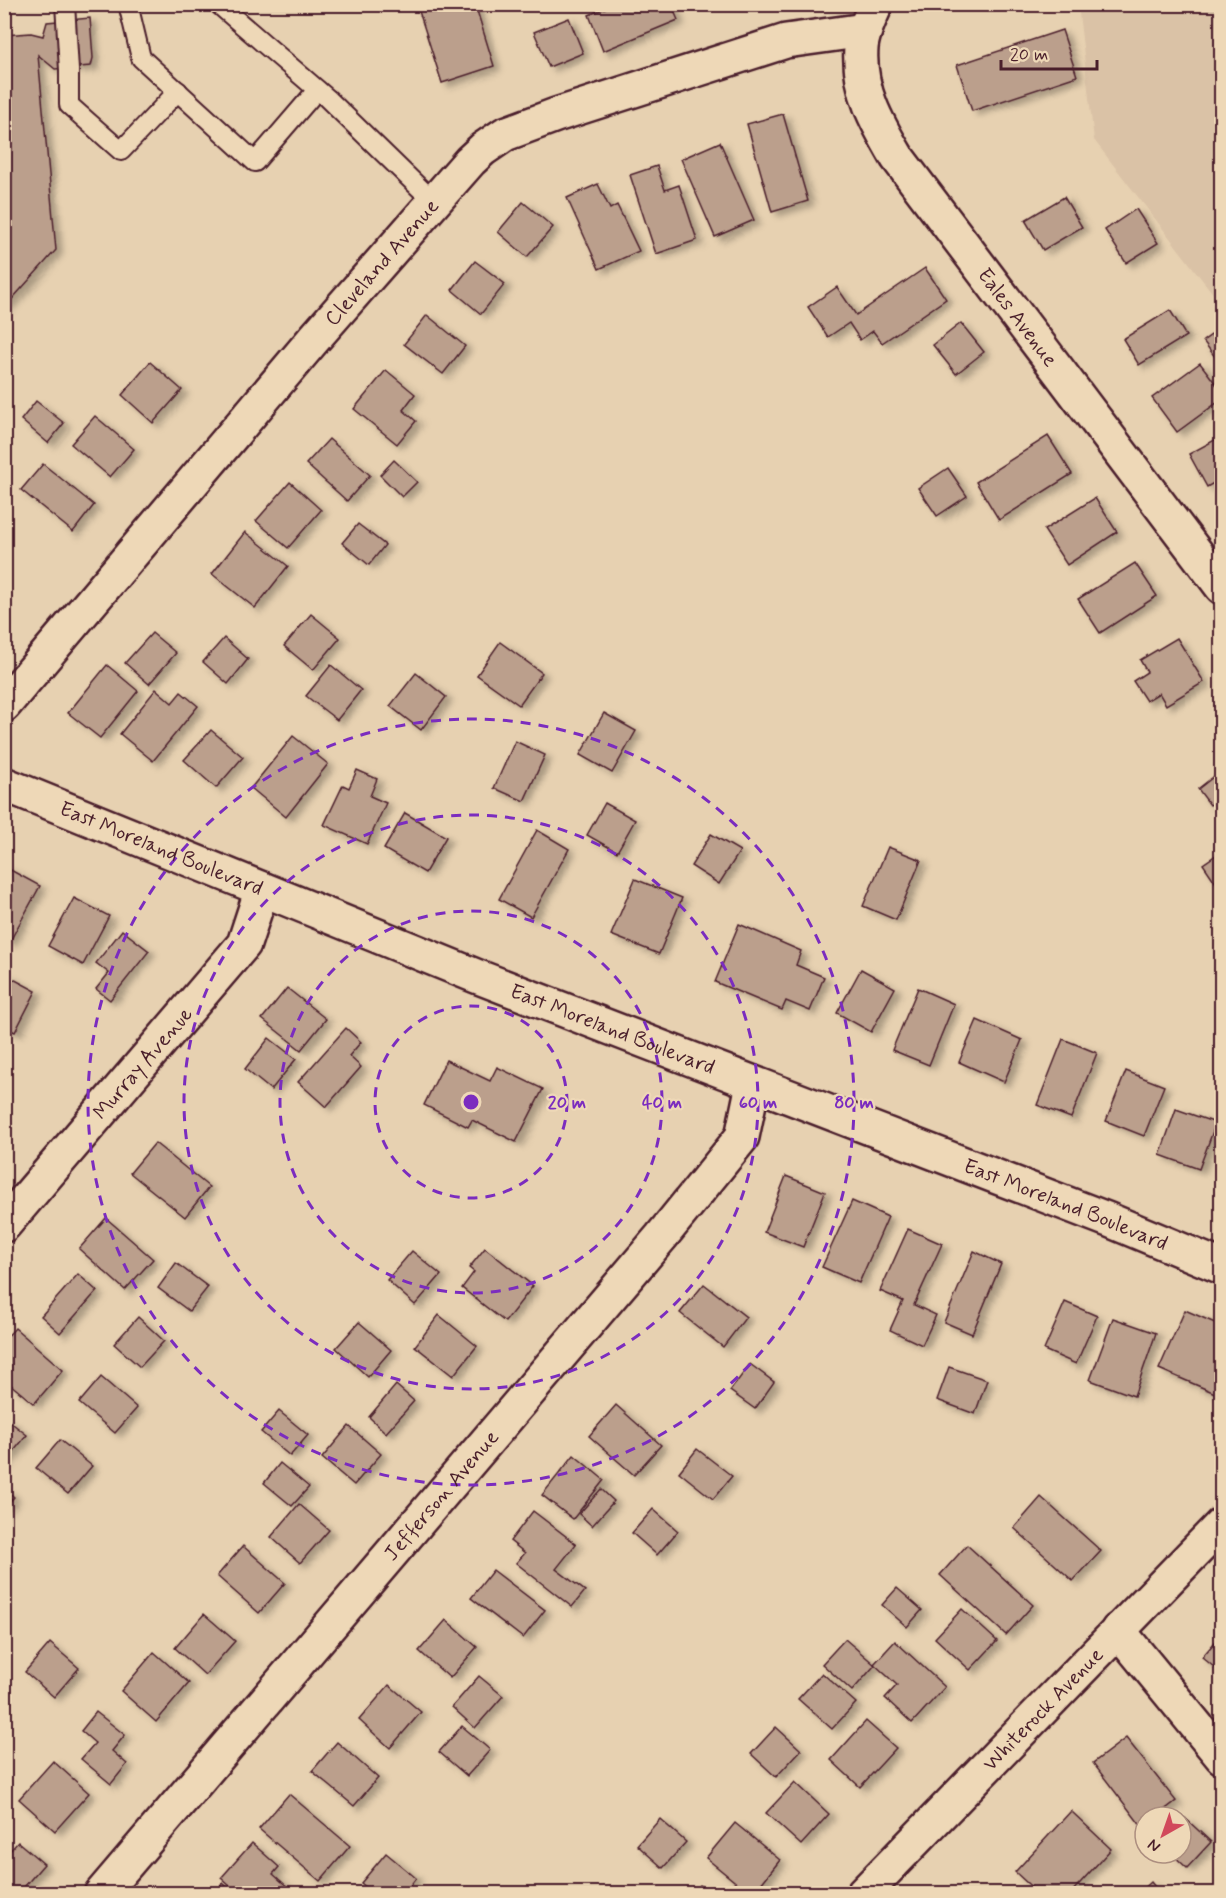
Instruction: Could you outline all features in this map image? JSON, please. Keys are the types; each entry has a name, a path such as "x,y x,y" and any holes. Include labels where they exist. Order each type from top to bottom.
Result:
{"street":[{"name":"Cleveland Avenue","path":"4,705 313,340 483,149 506,134 556,115 786,41 871,17"},
{"name":"Eales Avenue","path":"871,17 861,47 862,79 874,118 897,157 1221,587"},
{"name":"East Moreland Boulevard","path":"4,784 476,976 1109,1220 1221,1267"},
{"name":"Murray Avenue","path":"4,1226 244,944 262,889"},
{"name":"Jefferson Avenue","path":"101,1893 661,1237 742,1137 753,1084"},
{"name":"Whiterock Avenue","path":"863,1893 1221,1524"},
{"path":"1118,1630 1221,1757"}],"lane":[{"path":"65,4 69,105 121,151 178,91"},
{"path":"128,4 141,58 255,162 317,90"},
{"path":"218,4 317,90 434,202"}],"shaded area":[{"path":"1078,5 1221,5 1221,304 1094,140"}],"building":[{"path":"475,4 494,66 442,83 417,5"},
{"path":"614,4 671,4 678,20 603,51 589,15"},
{"path":"90,18 93,58 91,66 55,69 38,55 56,250 4,308 4,35 31,33 43,36 47,22"},
{"path":"569,18 583,53 549,67 534,32"},
{"path":"1062,30 1077,76 972,111 957,65"},
{"path":"783,114 808,201 772,212 747,124"},
{"path":"720,142 754,220 715,237 681,159"},
{"path":"657,166 665,190 679,185 697,240 656,254 630,175"},
{"path":"598,184 610,209 617,205 639,251 599,269 567,198"},
{"path":"1064,197 1082,227 1043,250 1025,220"},
{"path":"523,202 553,227 527,257 498,232"},
{"path":"1136,209 1158,243 1126,263 1105,230"},
{"path":"475,261 505,284 481,314 452,290"},
{"path":"925,268 946,299 882,343 873,331 860,340 849,323 828,337 808,307 837,287 856,315"},
{"path":"1170,310 1186,336 1139,365 1123,339"},
{"path":"427,315 465,346 443,374 404,344"},
{"path":"961,323 984,352 956,374 933,345"},
{"path":"1222,327 1222,366 1203,341"},
{"path":"150,362 182,390 153,423 122,395"},
{"path":"1200,363 1222,392 1222,399 1177,432 1152,398"},
{"path":"386,370 415,394 403,410 416,421 397,444 354,409"},
{"path":"36,401 64,423 48,443 21,420"},
{"path":"95,416 134,449 110,477 71,444"},
{"path":"1048,436 1072,474 999,520 976,482"},
{"path":"1222,436 1222,478 1207,487 1189,454"},
{"path":"329,439 370,475 347,501 306,464"},
{"path":"394,460 417,482 402,497 380,475"},
{"path":"43,464 94,505 73,532 21,490"},
{"path":"948,468 967,496 937,516 918,488"},
{"path":"290,482 321,510 288,548 256,521"},
{"path":"1095,498 1117,532 1067,565 1044,530"},
{"path":"358,524 385,545 369,565 342,543"},
{"path":"245,532 288,566 255,608 212,574"},
{"path":"1135,563 1157,596 1100,633 1078,599"},
{"path":"311,614 340,638 313,670 284,646"},
{"path":"152,633 176,653 149,684 125,663"},
{"path":"224,638 248,659 228,684 203,662"},
{"path":"1177,638 1204,682 1166,705 1159,693 1146,701 1133,681 1147,672 1140,660"},
{"path":"500,642 542,673 519,705 477,675"},
{"path":"107,665 138,691 100,738 68,713"},
{"path":"331,665 361,690 337,720 306,696"},
{"path":"416,673 446,697 421,730 390,706"},
{"path":"156,689 172,703 181,692 198,706 153,761 120,734"},
{"path":"604,713 636,731 612,773 580,755"},
{"path":"211,730 243,757 216,788 184,760"},
{"path":"293,736 328,764 286,817 251,788"},
{"path":"515,741 545,755 524,801 494,788"},
{"path":"357,770 377,779 370,796 386,803 367,844 324,825 343,785 349,788"},
{"path":"1222,770 1222,797 1210,805 1198,789"},
{"path":"605,803 635,820 617,852 587,835"},
{"path":"405,813 446,837 425,873 384,849"},
{"path":"537,830 569,849 531,917 499,899"},
{"path":"711,834 740,851 719,884 691,866"},
{"path":"888,847 921,860 896,920 863,906"},
{"path":"1222,851 1222,892 1203,864"},
{"path":"5,867 40,886 10,941 4,939"},
{"path":"635,879 682,898 659,954 611,935"},
{"path":"74,898 109,916 83,965 48,946"},
{"path":"739,924 801,951 796,965 824,977 810,1011 786,1001 782,1010 715,982"},
{"path":"122,930 149,951 110,1000 96,989 109,973 96,963"},
{"path":"861,969 895,988 871,1032 837,1013"},
{"path":"4,974 36,991 15,1032 4,1027"},
{"path":"287,988 326,1019 301,1050 262,1019"},
{"path":"918,988 954,1004 929,1065 892,1050"},
{"path":"977,1020 1022,1040 1004,1082 959,1062"},
{"path":"346,1028 361,1042 349,1056 361,1067 326,1107 298,1082"},
{"path":"269,1038 296,1059 271,1090 245,1069"},
{"path":"1063,1039 1097,1053 1071,1118 1037,1105"},
{"path":"446,1060 490,1081 497,1067 543,1089 516,1142 472,1120 468,1127 424,1105"},
{"path":"1126,1071 1164,1086 1144,1136 1106,1121"},
{"path":"1176,1109 1216,1123 1199,1169 1160,1155"},
{"path":"155,1143 209,1187 185,1217 130,1173"},
{"path":"786,1176 825,1192 803,1247 764,1232"},
{"path":"852,1201 888,1217 859,1283 822,1267"},
{"path":"106,1218 153,1259 125,1290 79,1249"},
{"path":"908,1229 942,1244 914,1305 936,1315 922,1345 890,1330 903,1301 880,1291"},
{"path":"485,1248 533,1286 505,1322 462,1288 474,1272 469,1268"},
{"path":"412,1251 441,1275 415,1305 387,1280"},
{"path":"974,1251 1001,1264 972,1334 944,1322"},
{"path":"176,1263 208,1287 189,1311 158,1288"},
{"path":"78,1274 97,1291 60,1333 41,1316"},
{"path":"704,1284 746,1317 723,1347 680,1313"},
{"path":"1065,1302 1097,1316 1076,1364 1044,1350"},
{"path":"1185,1310 1222,1326 1222,1396 1159,1369"},
{"path":"439,1315 477,1346 453,1376 415,1346"},
{"path":"138,1317 164,1341 140,1367 114,1344"},
{"path":"1113,1318 1156,1333 1134,1396 1090,1380"},
{"path":"359,1322 391,1350 368,1377 336,1348"},
{"path":"15,1328 63,1370 34,1404 4,1379 4,1340"},
{"path":"750,1364 774,1382 755,1409 730,1391"},
{"path":"949,1367 987,1380 975,1414 937,1400"},
{"path":"101,1377 137,1408 115,1433 79,1403"},
{"path":"396,1385 414,1401 386,1433 369,1417"},
{"path":"616,1405 661,1445 634,1475 589,1436"},
{"path":"279,1411 308,1435 290,1456 261,1432"},
{"path":"4,1417 27,1435 4,1463"},
{"path":"349,1426 381,1454 354,1485 322,1458"},
{"path":"60,1440 92,1466 68,1494 36,1468"},
{"path":"697,1449 732,1476 713,1499 679,1472"},
{"path":"574,1455 604,1480 573,1519 542,1495"},
{"path":"280,1463 309,1487 292,1506 264,1483"},
{"path":"4,1488 14,1497 4,1508"},
{"path":"601,1489 614,1501 592,1526 579,1514"},
{"path":"1041,1497 1101,1551 1073,1581 1014,1528"},
{"path":"299,1504 329,1530 300,1563 271,1537"},
{"path":"653,1509 678,1531 657,1555 632,1533"},
{"path":"533,1511 576,1544 556,1569 585,1591 572,1607 516,1563 525,1553 510,1541"},
{"path":"967,1545 1033,1605 1006,1635 940,1575"},
{"path":"243,1546 285,1583 259,1613 217,1576"},
{"path":"493,1570 545,1610 523,1638 471,1598"},
{"path":"897,1588 922,1610 907,1627 882,1605"},
{"path":"962,1609 997,1641 970,1670 935,1638"},
{"path":"204,1614 235,1641 205,1675 175,1648"},
{"path":"446,1620 477,1647 450,1678 419,1651"},
{"path":"1222,1634 1222,1674 1202,1657"},
{"path":"845,1639 875,1665 852,1691 822,1664"},
{"path":"895,1641 945,1687 912,1723 885,1698 897,1685 874,1664"},
{"path":"50,1643 79,1668 54,1697 25,1672"},
{"path":"154,1652 189,1683 156,1722 121,1691"},
{"path":"822,1673 856,1703 832,1729 798,1699"},
{"path":"479,1676 503,1696 475,1728 452,1707"},
{"path":"389,1685 421,1712 390,1748 359,1720"},
{"path":"96,1712 125,1735 112,1751 127,1764 111,1784 81,1759 95,1743 81,1731"},
{"path":"866,1721 896,1748 860,1787 831,1760"},
{"path":"462,1726 490,1750 467,1776 439,1752"},
{"path":"776,1727 801,1750 776,1777 751,1754"},
{"path":"1126,1738 1176,1801 1171,1805 1133,1805 1133,1815 1093,1763"},
{"path":"337,1742 378,1778 354,1806 312,1771"},
{"path":"53,1761 89,1793 55,1831 19,1799"},
{"path":"795,1782 829,1814 801,1845 766,1813"},
{"path":"289,1794 350,1846 320,1881 259,1829"},
{"path":"1071,1811 1111,1849 1070,1894 1039,1894 1015,1872"},
{"path":"660,1819 686,1842 663,1868 637,1845"},
{"path":"735,1823 780,1860 753,1894 750,1894 706,1858"},
{"path":"1193,1825 1211,1842 1193,1862"},
{"path":"18,1842 44,1864 18,1894 14,1894 4,1885 4,1851 7,1854"},
{"path":"252,1843 279,1867 273,1874 290,1889 286,1894 239,1894 221,1878"},
{"path":"386,1853 416,1878 404,1894 374,1894 361,1883"},
{"path":"1151,1882 1161,1894 1138,1894"},
{"path":"223,1883 234,1894 214,1894"},
{"path":"700,1885 709,1894 692,1894"}]}
